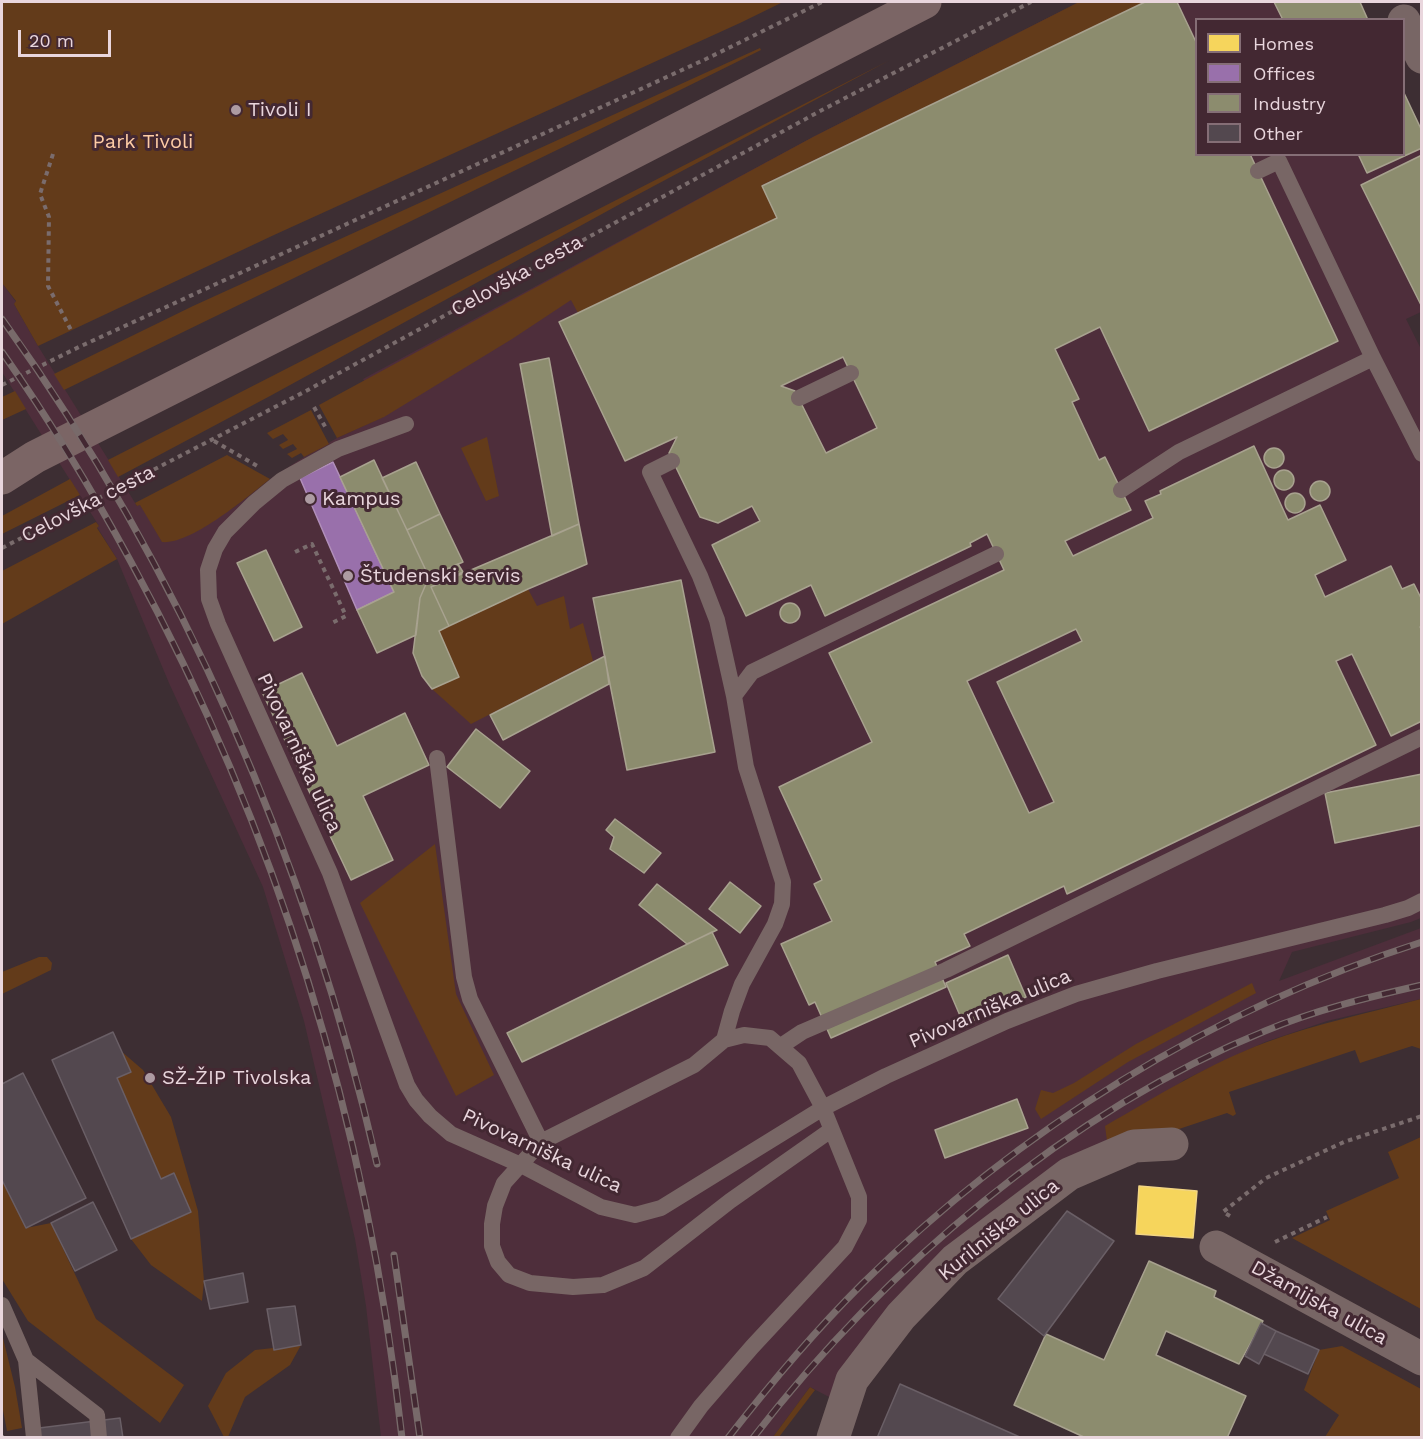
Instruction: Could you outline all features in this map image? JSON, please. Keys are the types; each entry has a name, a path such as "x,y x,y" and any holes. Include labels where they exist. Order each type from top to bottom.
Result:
{"main road":[{"path":"2,478 35,457 352,297 925,2"},
{"path":"2,468 35,457"}],"street":[{"path":"1394,2 1402,18"},
{"path":"1405,24 1422,57"},
{"name":"Kurilniška ulica","path":"833,1437 852,1380 901,1316 955,1260 1069,1174 1134,1146 1172,1144"},
{"name":"Džamijska ulica","path":"1216,1247 1422,1359"}],"lane":[{"path":"1258,171 1280,161 1373,358 1422,454"},
{"path":"1121,490 1179,452 1373,358"},
{"path":"799,398 851,373"},
{"name":"Pivovarniška ulica","path":"406,424 338,449 282,480 254,503 225,532 216,549 208,570 209,600 237,668 330,873 407,1085 416,1100 451,1134 521,1165 601,1207 635,1215 661,1208 823,1108 1007,1021 1076,994 1385,915 1422,901"},
{"path":"672,461 650,472 700,576 717,620 734,696 746,767 783,882 782,904 775,924 742,984 724,1040"},
{"path":"734,696 752,672 996,554"},
{"path":"781,1046 802,1032 946,970 1422,737"},
{"path":"437,758 464,977 470,999 541,1142"},
{"path":"678,1437 752,1347 845,1247 859,1220 859,1197 823,1108 799,1063 770,1038 744,1035 724,1040 694,1065 541,1142 504,1183 495,1206 492,1246 498,1262 509,1275 530,1283 573,1287 603,1285 644,1268 730,1201 831,1130"},
{"path":"2,1305 26,1360 34,1437"},
{"path":"26,1360 97,1415 99,1437"}],"path":[{"path":"2,385 90,342 706,59 822,2"},
{"name":"Celovška cesta","path":"2,548 213,440 822,110 1031,2"},
{"path":"53,154 40,194 49,218 48,286 71,330"},
{"path":"314,407 328,432"},
{"path":"213,440 282,480"},
{"path":"295,552 312,544 346,616 332,623"},
{"path":"1239,1221 1223,1212 1266,1178 1344,1142 1422,1116"},
{"path":"1294,1232 1327,1217"}],"shaded area":[{"path":"1079,2 1360,2 1368,18 1195,18 1195,156 1405,156 1405,95 1421,131 1421,312 1406,319 1422,351 1421,918 1292,952 1279,981 1421,928 1421,999 1327,1021 1265,1042 1184,1080 1107,1141 1065,1163 833,1399 810,1387 773,1437 381,1437 366,1306 355,1239 304,1021 263,887 169,683 117,559 97,527 99,526 2,372 2,283 16,302 14,304 38,346 137,506 140,504 162,541 233,508 270,479 304,457 337,438 383,417 363,379 813,137"}],"green space":[{"name":"Park Tivoli","path":"2,2 783,2 274,235 38,346 14,304 16,301 2,283"},
{"path":"1079,2 1145,2 762,185 777,218 578,313 571,300 384,417 337,438 319,405 813,137"},
{"path":"760,48 761,50 672,94 64,390 54,374 193,306"},
{"path":"890,60 118,477 108,460"},
{"path":"15,391 26,409 2,420 2,397"},
{"path":"311,410 329,444 304,457 301,453 292,458 287,454 297,449 293,444 283,449 279,445 288,440 283,434 273,439 267,433"},
{"path":"487,437 499,496 486,501 461,448"},
{"path":"227,455 270,479 203,528 174,541 162,542 140,505 137,506 135,503"},
{"path":"70,479 80,495 2,534 2,516"},
{"path":"96,522 99,526 97,528 117,559 2,624 2,571"},
{"path":"528,589 537,606 564,596 570,629 583,623 593,661 471,724 432,689 459,677 439,631"},
{"path":"435,844 456,994 494,1075 456,1096 360,903"},
{"path":"39,957 47,957 52,963 51,970 2,994 2,972"},
{"path":"1252,983 1256,993 1128,1062 1041,1119 1035,1109 1041,1090 1053,1093 1074,1083 1136,1044"},
{"path":"1421,999 1421,1049 1412,1046 1360,1063 1355,1050 1229,1092 1236,1114 1233,1116 1227,1113 1170,1132 1107,1141 1105,1126 1184,1081 1246,1050 1305,1029"},
{"path":"121,1051 143,1070 171,1117 198,1211 204,1281 202,1301 151,1265 131,1239 191,1212 174,1173 161,1179 117,1078 131,1072"},
{"path":"1421,1137 1421,1309 1292,1238 1330,1220 1326,1211 1399,1178 1388,1152"},
{"path":"2,1180 26,1228 51,1223 96,1319 184,1385 160,1423 28,1321 2,1279"},
{"path":"2,1334 22,1428 7,1431 2,1405"},
{"path":"301,1345 290,1365 245,1397 228,1437 224,1437 208,1406 226,1373 255,1350"},
{"path":"1342,1346 1421,1389 1421,1437 1325,1437 1339,1415 1304,1390 1319,1350"},
{"path":"810,1387 815,1390 779,1437 773,1437"}],"building: Homes":[{"path":"1139,1186 1197,1191 1193,1238 1136,1234"}],"building: Offices":[{"path":"333,462 394,592 357,610 300,478"}],"building: Industry":[{"path":"1145,2 1177,2 1195,40 1195,156 1251,156 1338,341 1149,431 1100,327 1055,349 1079,399 1072,402 1099,460 1105,457 1131,510 1065,541 1073,556 1153,518 1145,501 1161,494 1160,491 1254,446 1288,520 1320,505 1346,560 1315,575 1325,597 1391,566 1402,589 1414,584 1422,600 1422,626 1420,627 1422,631 1422,721 1391,736 1352,654 1336,661 1376,745 1067,894 1064,886 964,934 970,946 935,962 946,987 831,1038 815,1002 809,1005 781,944 832,921 814,884 822,880 779,787 872,742 829,653 1004,570 987,534 970,543 971,546 825,616 811,585 746,616 712,545 760,521 752,506 718,523 700,517 669,453 677,437 625,461 559,322 777,218 762,186","holes":["843,357 877,428 826,453 795,391 781,386","1076,629 1082,641 997,682 1054,802 1029,813 967,681"]},
{"path":"1274,2 1360,2 1367,18 1282,18"},
{"path":"1405,95 1422,131 1422,148 1405,156"},
{"path":"1422,155 1422,307 1361,185"},
{"path":"1359,156 1404,156 1367,173"},
{"path":"549,358 579,524 552,536 520,364"},
{"path":"1270,448 1278,448 1284,454 1284,462 1278,468 1270,468 1264,462 1264,454"},
{"path":"374,460 429,577 420,598 416,635 377,653 357,610 394,592 340,477"},
{"path":"416,462 440,514 407,530 382,478"},
{"path":"1280,470 1288,470 1294,476 1294,484 1288,490 1280,490 1274,484 1274,476"},
{"path":"1316,481 1324,481 1330,487 1330,495 1324,501 1316,501 1310,495 1310,487"},
{"path":"1291,493 1299,493 1305,499 1305,507 1299,513 1291,513 1285,507 1285,499"},
{"path":"440,514 463,562 429,577 407,530"},
{"path":"579,524 587,564 449,626 431,587"},
{"path":"266,550 302,627 274,641 237,563"},
{"path":"458,564 463,572 431,587 449,626 439,631 459,677 432,689 422,676 413,653 420,598 429,577"},
{"path":"681,580 715,752 627,770 593,598"},
{"path":"790,603 797,606 800,613 797,620 790,623 783,620 780,613 783,606"},
{"path":"605,656 609,684 503,740 490,715"},
{"path":"302,673 337,746 405,713 429,765 363,796 393,860 351,880 262,692"},
{"path":"476,729 530,771 500,808 447,767"},
{"path":"1422,774 1422,825 1335,843 1325,793"},
{"path":"615,819 661,853 644,873 610,849 614,837 606,830"},
{"path":"730,882 761,906 740,933 709,909"},
{"path":"657,884 717,930 687,944 639,905"},
{"path":"712,932 728,965 522,1062 507,1033"},
{"path":"1008,955 1026,997 964,1025 946,983"},
{"path":"1017,1099 1028,1128 945,1158 935,1130"},
{"path":"1149,1261 1216,1291 1214,1297 1263,1321 1239,1364 1166,1331 1156,1355 1246,1396 1227,1438 1086,1438 1014,1405 1046,1334 1104,1360"}],"building: Other":[{"path":"113,1032 131,1072 117,1078 161,1179 174,1173 191,1212 131,1239 52,1060"},
{"path":"23,1073 86,1198 26,1228 2,1180 2,1084"},
{"path":"93,1202 117,1250 75,1271 51,1223"},
{"path":"1067,1211 1114,1241 1044,1336 998,1299"},
{"path":"243,1273 248,1302 210,1309 204,1281"},
{"path":"295,1306 301,1345 274,1350 267,1309"},
{"path":"1261,1323 1276,1331 1259,1364 1245,1356"},
{"path":"1276,1331 1319,1350 1308,1374 1264,1354"},
{"path":"900,1384 1022,1438 877,1438"},
{"path":"120,1418 123,1438 40,1438 39,1428"}],"railway":[{"path":"2,319 67,415 127,515 182,617 231,723 276,830 315,940 348,1051 377,1164"},
{"path":"2,352 70,455 131,562 184,665 231,771 273,878 310,987 341,1097 366,1209 387,1323 402,1438"},
{"path":"728,1438 793,1359 862,1284 922,1228 986,1175 1052,1126 1122,1080 1194,1039 1268,1002 1344,970 1422,942"},
{"path":"753,1438 804,1375 860,1314 920,1256 984,1201 1051,1150 1120,1105 1192,1065 1265,1031 1323,1010 1422,985"},
{"path":"394,1255 420,1438"}],"place":[{"name":"Tivoli I","path":"236,110"},
{"name":"Kampus","path":"310,499"},
{"name":"Študenski servis","path":"348,576"},
{"name":"SŽ-ŽIP Tivolska","path":"150,1078"}]}
